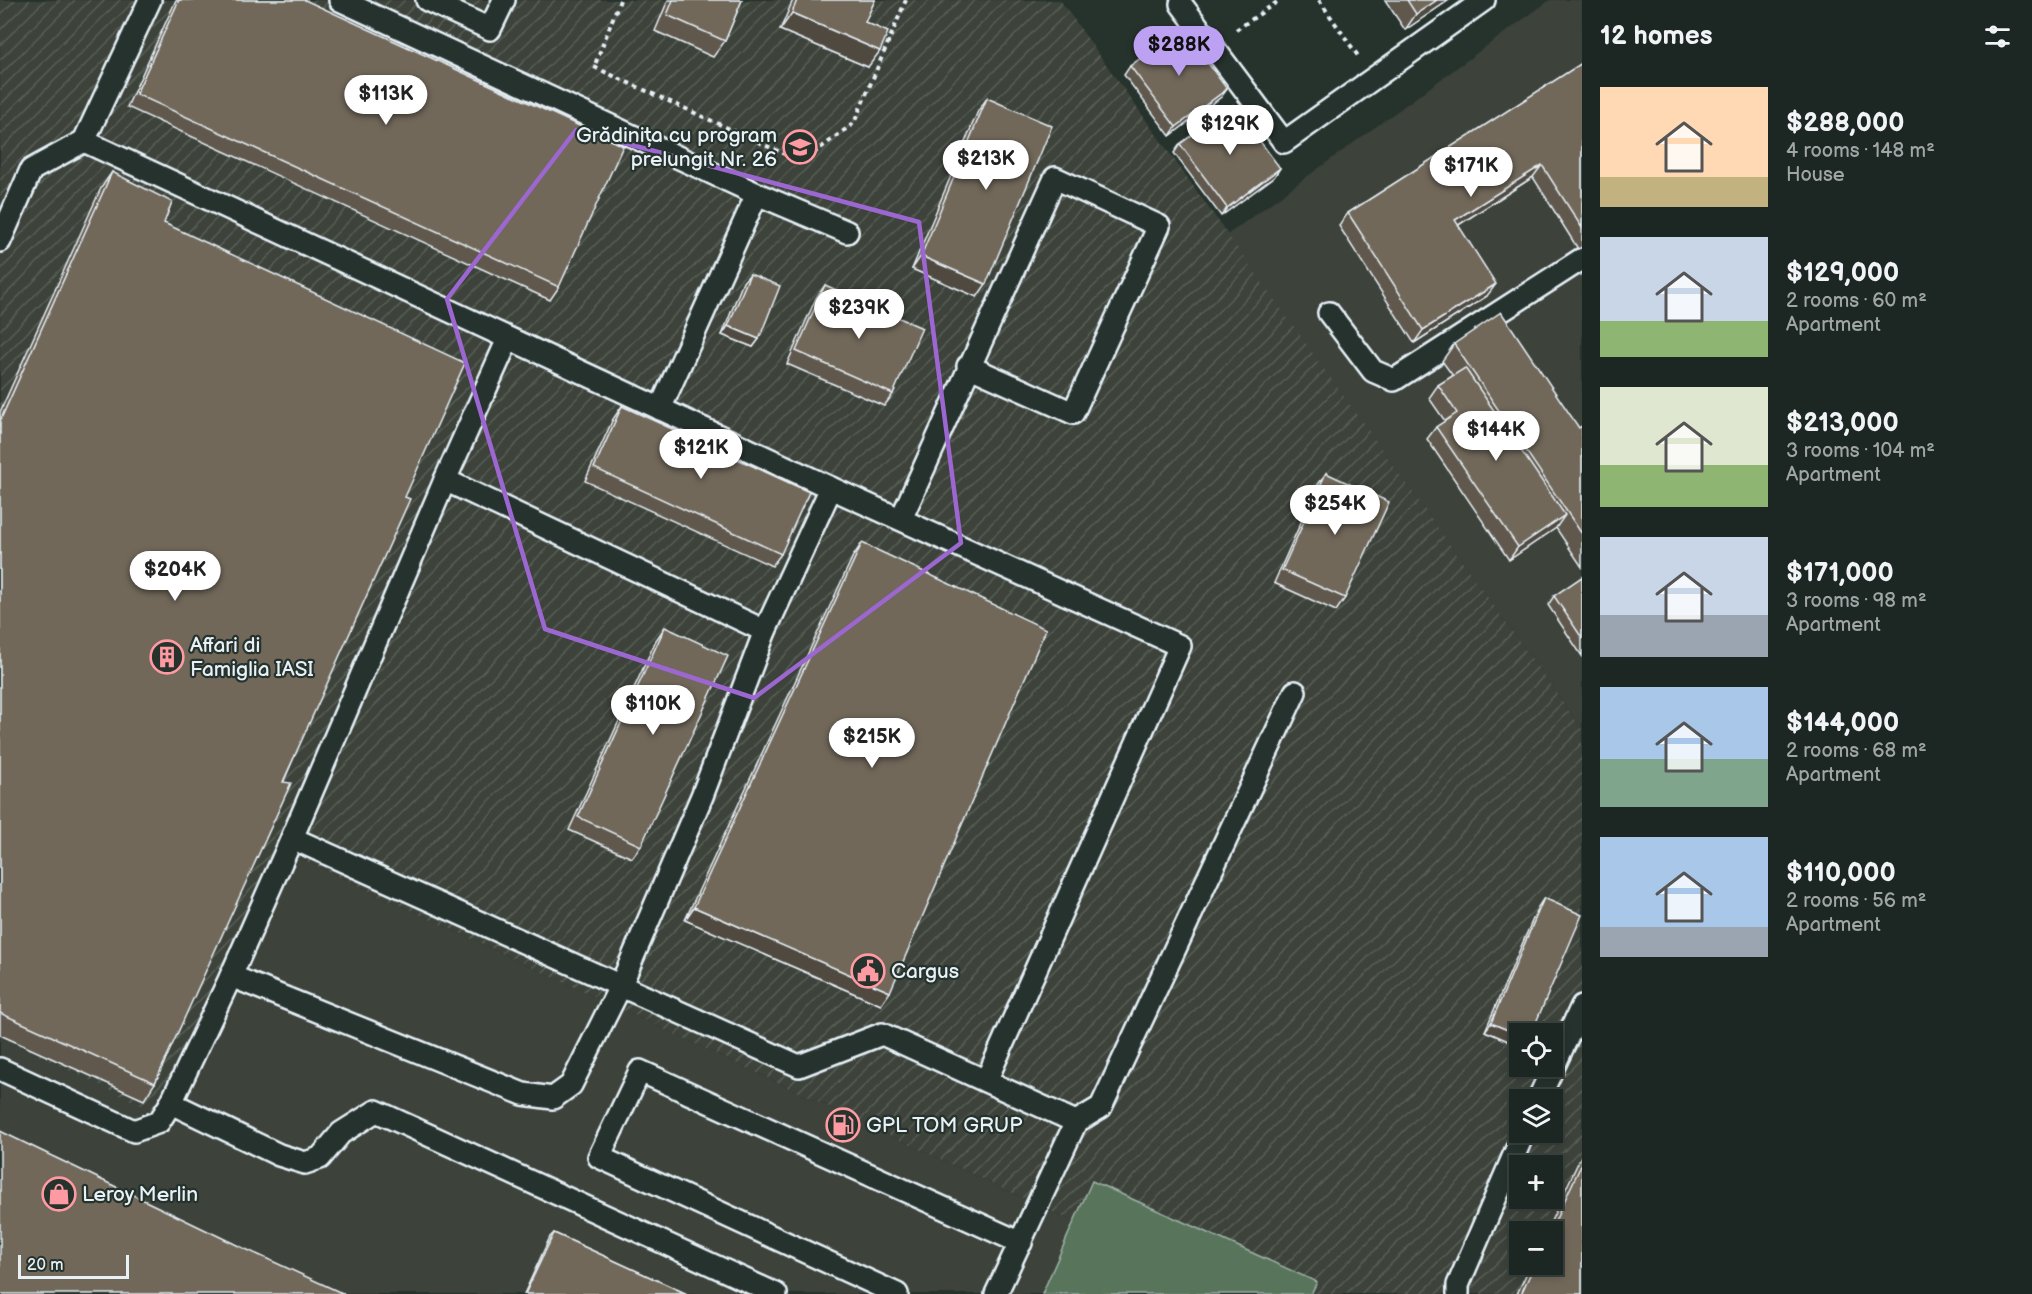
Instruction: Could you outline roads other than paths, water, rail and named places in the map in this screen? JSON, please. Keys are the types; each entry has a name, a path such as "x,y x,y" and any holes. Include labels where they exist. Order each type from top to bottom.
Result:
{"lane":[{"path":"0,241 31,170 84,141 150,0"},
{"path":"340,0 757,194 847,232"},
{"path":"427,0 490,29 504,0"},
{"path":"1181,4 1284,142 1484,0"},
{"path":"84,141 831,488 1180,646 986,1081"},
{"path":"901,519 968,366 1055,178 1159,226 1073,413 968,366"},
{"path":"660,409 757,194"},
{"path":"1329,313 1373,371 1394,380 1582,260"},
{"path":"0,1069 134,1131 159,1122 171,1103 231,976 508,339"},
{"path":"445,480 765,631"},
{"path":"231,976 523,1094 553,1098 571,1085 620,987 702,796 765,631 831,488"},
{"path":"996,1294 1076,1122 1101,1107 1295,692"},
{"path":"292,838 799,1066 882,1034 1076,1122"},
{"path":"1543,1089 1582,1006"},
{"path":"897,1294 599,1157 640,1071 1021,1243"},
{"path":"171,1103 279,1155 305,1163 320,1158 341,1133 376,1112 776,1294"},
{"path":"1458,1294 1458,1285 1519,1143"}],"place":[{"name":"Grădinița cu program prelungit Nr. 26","path":"800,147"},
{"name":"Affari di Famiglia IASI","path":"167,657"},
{"name":"Cargus","path":"868,971"},
{"name":"GPL TOM GRUP","path":"843,1125"},
{"name":"Leroy Merlin","path":"59,1194"}]}
